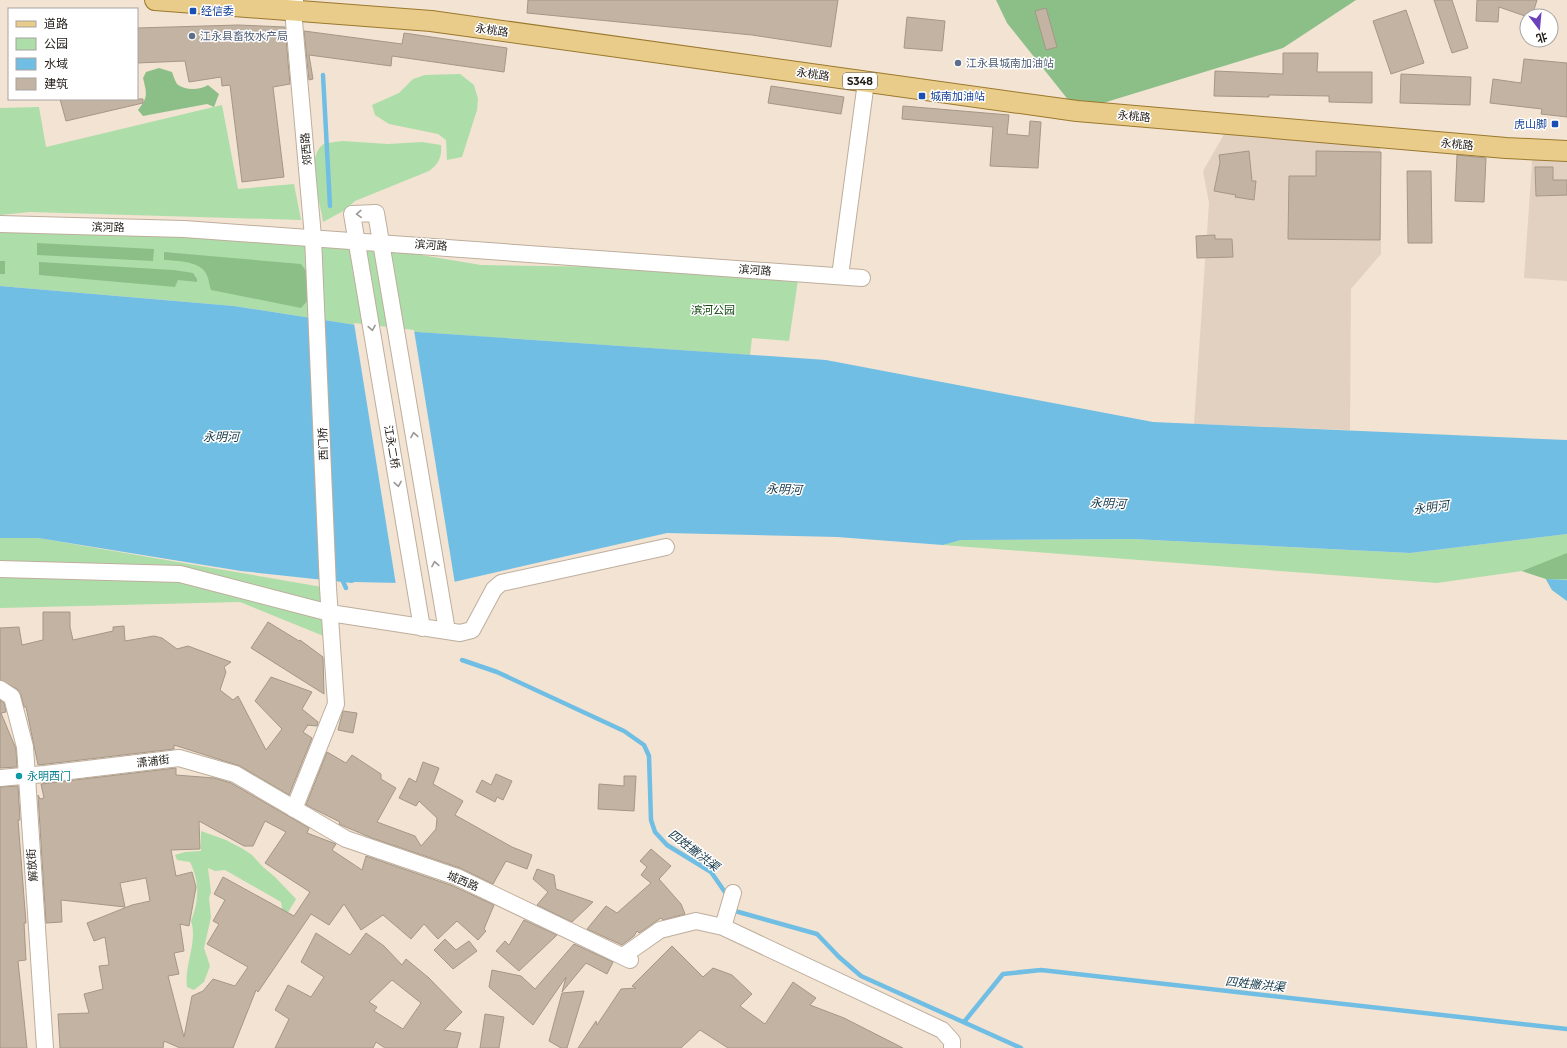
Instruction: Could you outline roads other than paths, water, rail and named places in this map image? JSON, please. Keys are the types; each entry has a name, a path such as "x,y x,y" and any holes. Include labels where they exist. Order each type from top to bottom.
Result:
{"main road":[{"name":"永桃路","path":"155,0 294,5 431,21 1078,111 1506,148 1567,151"}],"street":[{"name":"郊西路","path":"294,5 317,299"},
{"path":"840,276 866,82"},
{"name":"江永二桥","path":"381,242 376,213 352,214 422,628"},
{"name":"滨河路","path":"0,224 184,229 313,237 862,278"},
{"path":"381,242 447,631"},
{"name":"西门桥","path":"294,809 336,704 328,588 317,299"},
{"path":"0,569 180,574 330,613 460,633 472,630 494,589 501,583 666,547"},
{"name":"解放街","path":"0,689 12,697 25,747 45,1048"},
{"name":"潇浦街","path":"0,778 179,758 235,774 294,809"},
{"name":"城西路","path":"294,809 346,839 457,877 627,958 660,930 696,920 725,920"},
{"path":"733,893 725,920 942,1030 952,1041 952,1048"}],"water":[{"name":"永明河","path":"0,286 234,306 388,330 826,360 1153,422 1567,440 1567,534 1410,553 1133,539 961,540 943,545 837,537 667,533 445,584 352,583 241,571 38,538 0,538"},
{"path":"1546,579 1567,580 1567,601 1552,590"}],"waterway":[{"path":"323,75 330,206"},
{"path":"341,577 346,588"},
{"name":"四姓撇洪渠","path":"462,660 497,672 624,731 644,745 649,756 651,820 655,832 667,845 711,872 727,895"},
{"name":"四姓撇洪渠","path":"733,907 735,911 817,934 839,957 861,976 1021,1048"},
{"name":"四姓撇洪渠","path":"964,1022 1003,974 1041,970 1567,1029"}],"place":[{"name":"经信委","path":"193,11"},
{"name":"江永县畜牧水产局","path":"192,36"},
{"name":"江永县城南加油站","path":"958,63"},
{"name":"城南加油站","path":"922,96"},
{"name":"虎山脚","path":"1555,124"},
{"name":"永明西门","path":"19,776"}],"park label":[{"name":"滨河公园","path":"713,310"}]}
